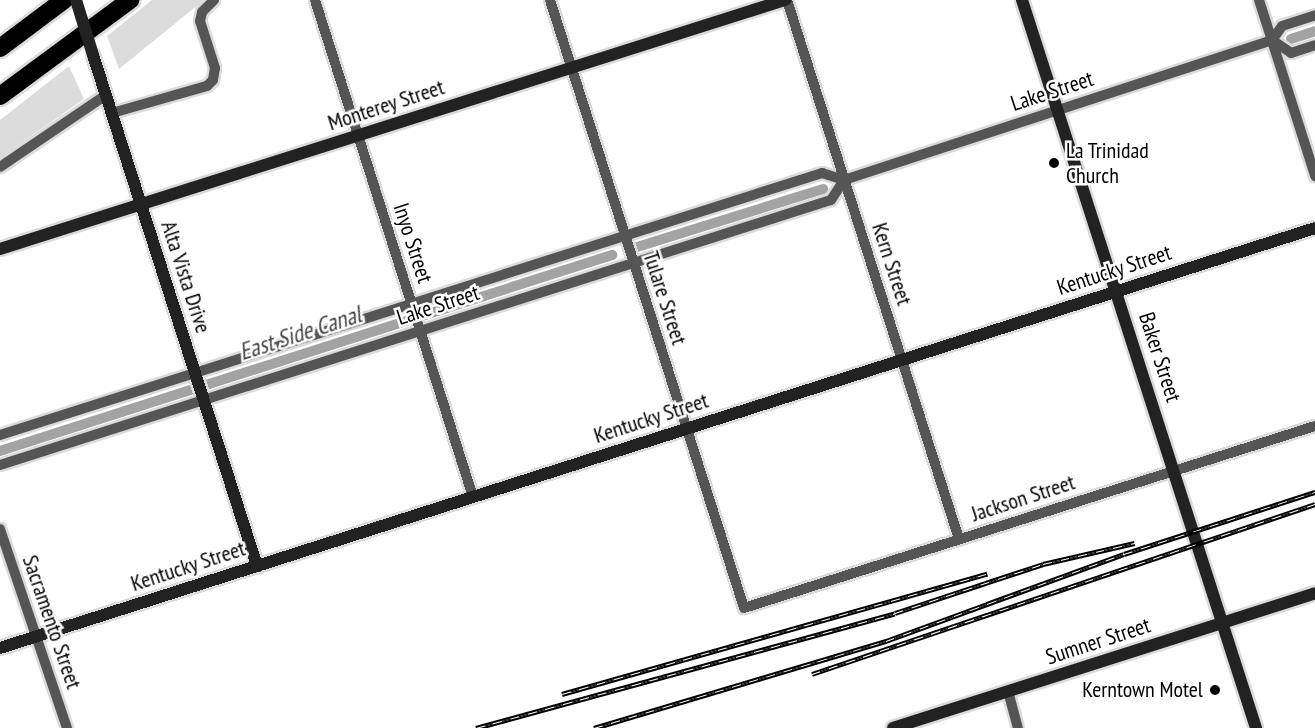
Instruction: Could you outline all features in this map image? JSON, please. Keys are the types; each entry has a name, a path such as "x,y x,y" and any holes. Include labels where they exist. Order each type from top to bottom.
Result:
{"highway":[{"path":"0,48 64,0"},
{"path":"0,96 130,0"}],"street":[{"name":"Alta Vista Drive","path":"76,0 256,566"},
{"path":"112,113 207,86 213,80 215,68 200,21 202,12 214,0"},
{"name":"Inyo Street","path":"315,0 473,497"},
{"name":"Tulare Street","path":"550,0 744,608"},
{"name":"Monterey Street","path":"0,249 786,0"},
{"name":"Kern Street","path":"786,0 959,539"},
{"name":"Baker Street","path":"1022,0 1257,728"},
{"path":"1259,0 1315,176"},
{"name":"Lake Street","path":"0,435 822,173 844,180 1272,40 1282,26 1315,15"},
{"path":"1272,40 1291,52 1315,45"},
{"path":"0,167 106,95"},
{"name":"Lake Street","path":"0,465 831,200 844,180"},
{"name":"Kentucky Street","path":"0,648 1315,228"},
{"name":"Jackson Street","path":"744,608 1315,426"},
{"name":"Sacramento Street","path":"0,529 67,728"},
{"name":"Sumner Street","path":"893,728 1315,593"},
{"path":"1008,691 1018,728"}],"shaded area":[{"path":"152,0 204,0 119,69 107,36"},
{"path":"69,66 84,99 0,158 0,120"}],"waterway":[{"name":"East Side Canal","path":"1291,39 1315,31"},
{"name":"East Side Canal","path":"637,247 823,189"},
{"name":"East Side Canal","path":"0,451 612,255"}],"railway":[{"path":"594,728 886,641 1124,554 1315,492"},
{"path":"812,674 1315,504"},
{"path":"476,728 895,613 1043,564 1135,543"},
{"path":"562,694 987,574"}],"place":[{"name":"La Trinidad Church","path":"1054,163"},
{"name":"Kerntown Motel","path":"1215,690"}]}
